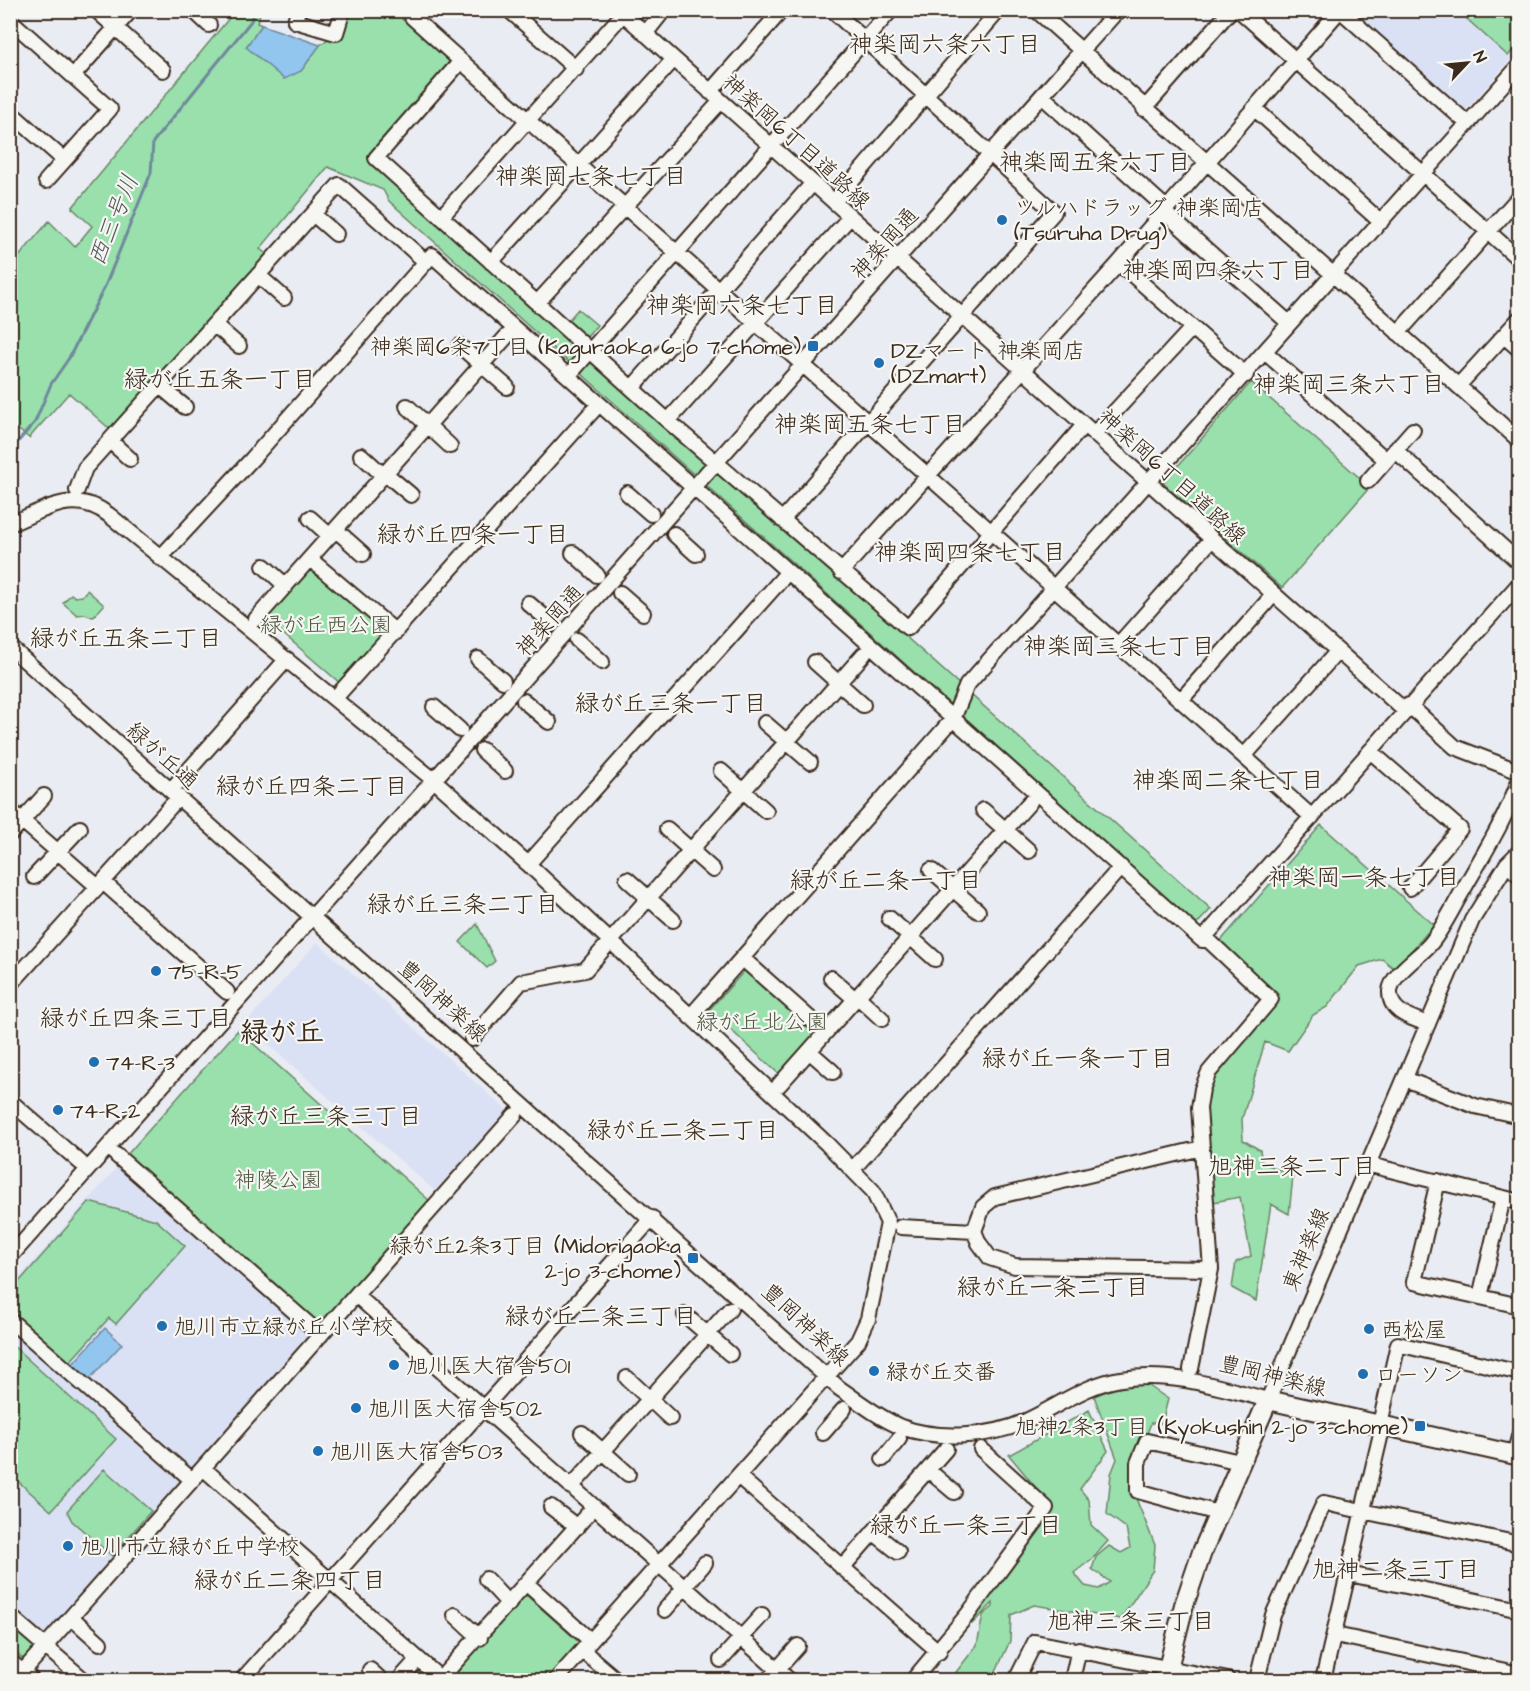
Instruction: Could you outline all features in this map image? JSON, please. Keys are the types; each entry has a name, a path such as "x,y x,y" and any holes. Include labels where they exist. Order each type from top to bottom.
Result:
{"main road":[{"name":"豊岡神楽線","path":"1268,1400 1518,1456"},
{"name":"東神楽線","path":"1167,1674 1184,1605 1218,1513 1268,1400"}],"street":[{"path":"10,15 15,10"},
{"path":"96,10 163,70"},
{"path":"73,76 131,10"},
{"path":"193,10 209,25"},
{"path":"298,10 295,21 336,33 343,10"},
{"path":"414,10 412,17 461,62 1312,817"},
{"path":"510,10 576,69"},
{"path":"645,34 664,10"},
{"path":"537,303 626,207 716,97 782,10"},
{"path":"782,520 1054,212 832,10"},
{"path":"568,375 891,10"},
{"path":"834,202 999,10"},
{"path":"1036,10 1144,109 1520,441"},
{"name":"神楽岡通","path":"10,1257 314,918 1118,10"},
{"path":"1144,109 1231,10"},
{"path":"1239,10 1520,260"},
{"path":"842,572 1119,263 1340,10 1467,123"},
{"path":"441,217 576,69 621,12"},
{"name":"神楽岡6丁目道路線","path":"621,12 1338,651 1455,747 1520,772"},
{"path":"10,20 110,109 46,181"},
{"path":"491,261 674,59"},
{"path":"461,62 376,159 668,421 908,628 1089,429 1192,328"},
{"path":"690,1017 953,719 967,685 1246,375 1289,323 1467,123 1517,73"},
{"path":"1042,96 1289,323"},
{"path":"1254,108 1381,222"},
{"path":"10,112 64,160"},
{"path":"633,388 813,183"},
{"path":"77,490 86,468 339,185 426,262"},
{"path":"1398,333 1520,196"},
{"path":"313,214 336,234"},
{"path":"668,421 850,216"},
{"path":"160,558 259,451 432,255 1202,940 1520,582"},
{"path":"1119,263 1246,375"},
{"path":"258,275 284,298"},
{"path":"1458,386 1520,318"},
{"path":"215,325 239,346"},
{"path":"256,619 507,336"},
{"path":"1504,336 1520,350"},
{"path":"460,346 507,387"},
{"path":"1265,352 1520,563"},
{"path":"160,386 185,407"},
{"path":"335,698 600,404"},
{"path":"407,406 450,446"},
{"path":"1368,482 1413,430"},
{"path":"110,441 130,459"},
{"path":"361,455 411,495"},
{"path":"627,493 651,514"},
{"path":"10,524 61,503 81,501 100,509 435,781 528,864 853,1169 873,1191 888,1223 868,1319 858,1341 556,1680"},
{"path":"310,518 363,554"},
{"path":"674,534 696,554"},
{"path":"1119,644 1212,538"},
{"path":"573,553 597,575"},
{"path":"310,559 396,632"},
{"path":"264,566 286,586"},
{"path":"528,864 788,572"},
{"path":"620,593 643,613"},
{"path":"1181,700 1274,594"},
{"path":"528,603 553,624"},
{"path":"577,640 602,662"},
{"name":"緑が丘通","path":"10,647 314,918"},
{"path":"1244,756 1338,651"},
{"path":"472,1039 521,982 585,970 864,654"},
{"path":"13,978 100,884 286,658"},
{"path":"478,659 503,681"},
{"path":"815,662 863,705"},
{"path":"524,701 549,722"},
{"path":"434,707 460,730"},
{"path":"765,723 810,762"},
{"path":"482,750 505,771"},
{"path":"1370,751 1460,829 1410,888"},
{"path":"721,771 766,811"},
{"path":"1428,1024 1401,1014 1394,1008 1390,990 1394,980 1437,933 1496,833 1520,778"},
{"path":"10,834 44,796"},
{"path":"779,1085 1030,802"},
{"path":"10,810 227,992"},
{"path":"983,810 1029,851"},
{"path":"34,877 80,828"},
{"path":"667,829 713,870"},
{"name":"東神楽線","path":"1268,1400 1366,1164 1472,920 1508,864 1520,851"},
{"path":"1508,864 1520,876"},
{"path":"853,1169 1120,867"},
{"path":"931,870 978,911"},
{"path":"627,879 672,920"},
{"name":"豊岡神楽線","path":"314,918 827,1376 874,1412 900,1426 948,1434 992,1432 1024,1422 1086,1389 1118,1379 1156,1376 1197,1381 1268,1400"},
{"path":"889,918 935,959"},
{"path":"1191,1369 1211,1269 1199,1108 1202,1089 1209,1072 1271,999 1205,937"},
{"path":"742,958 825,1032"},
{"path":"831,978 882,1019"},
{"path":"809,1051 833,1072"},
{"path":"1405,1078 1475,1106 1520,1116"},
{"path":"10,1101 81,1163"},
{"path":"22,1671 515,1115"},
{"path":"1202,1148 995,1197 983,1207 974,1232 990,1258 1015,1266 1211,1269"},
{"path":"116,1155 321,1335"},
{"path":"1366,1164 1520,1202"},
{"path":"1438,1181 1414,1282 1520,1306"},
{"path":"1480,1297 1503,1198"},
{"path":"242,1680 652,1218"},
{"path":"901,1227 974,1232"},
{"path":"356,1294 742,1638 773,1675 789,1680"},
{"path":"572,1487 730,1308"},
{"path":"685,1315 730,1354"},
{"path":"10,1320 192,1480"},
{"path":"1323,1680 1349,1574 1398,1344 1520,1373"},
{"path":"627,1378 670,1418"},
{"path":"823,1433 844,1409"},
{"path":"582,1433 628,1474"},
{"path":"1518,1456 1520,1433"},
{"path":"883,1459 899,1439"},
{"path":"1218,1513 1138,1491 1138,1463 1147,1441 1240,1462"},
{"path":"842,1568 946,1449"},
{"path":"913,1680 939,1652 1046,1508 981,1449"},
{"path":"203,1468 441,1680 594,1507"},
{"path":"928,1470 954,1492"},
{"path":"738,1476 939,1652"},
{"path":"1257,1680 1273,1615 1324,1503 1520,1544"},
{"path":"551,1507 577,1527"},
{"path":"873,1532 898,1552"},
{"path":"665,1610 705,1563"},
{"path":"1349,1574 1520,1610"},
{"path":"486,1579 508,1604"},
{"path":"527,1584 617,1680"},
{"path":"455,1615 480,1638"},
{"path":"721,1660 762,1615"},
{"path":"10,1616 84,1680"},
{"path":"71,1617 100,1643"},
{"path":"1335,1635 1520,1674"},
{"path":"1017,1680 1035,1642 1079,1649 1167,1674 1228,1680"},
{"path":"773,1675 798,1646"},
{"path":"1072,1680 1079,1649"},
{"path":"399,1680 418,1659"},
{"path":"370,1670 381,1680"}],"shaded area":[{"path":"1355,11 1519,11 1519,50 1467,109 1459,108 1355,16"},
{"path":"317,942 510,1113 438,1194 245,1024"},
{"name":"旭川市立緑が丘小学校","path":"120,1164 313,1335 190,1475 11,1317 11,1287"},
{"name":"旭川市立緑が丘中学校","path":"11,1329 182,1483 44,1638 11,1609"}],"green space":[{"path":"235,11 261,11 257,23 262,25 246,47 301,71 320,45 336,33 343,11 396,11 403,20 412,17 461,61 377,158 396,182 1211,909 1196,925 389,201 383,190 328,167 260,249 268,255 112,431 69,393 29,438 11,424 11,266 49,221 75,247 92,226 72,208"},
{"path":"1458,11 1519,11 1519,43 1508,56"},
{"path":"578,309 597,325 587,337 580,337 566,323"},
{"path":"1251,382 1370,487 1282,588 1163,483"},
{"name":"緑が丘西公園","path":"311,564 388,630 341,684 265,618"},
{"path":"87,590 104,605 93,617 85,614 77,615 63,603 71,594 75,597 82,596"},
{"path":"1321,825 1434,925 1395,969 1382,959 1359,966 1327,1007 1313,1015 1288,1051 1265,1042 1242,1119 1243,1140 1260,1150 1262,1162 1293,1176 1289,1214 1271,1204 1256,1301 1232,1288 1236,1262 1251,1256 1240,1197 1213,1202 1206,1140 1206,1108 1211,1081 1216,1070 1241,1038 1278,999 1218,944"},
{"path":"477,924 495,961 487,968 460,942"},
{"name":"緑が丘北公園","path":"747,968 818,1033 780,1075 709,1010"},
{"name":"神陵公園","path":"238,1030 431,1202 319,1329 125,1157"},
{"path":"89,1202 156,1220 185,1246 116,1324 109,1318 67,1365 11,1316 11,1291"},
{"path":"11,1344 116,1439 51,1511 11,1475"},
{"path":"1146,1384 1168,1399 1162,1423 1151,1423 1136,1462 1137,1501 1155,1545 1153,1570 1121,1619 1034,1605 1011,1615 1010,1641 992,1680 950,1680 977,1645 983,1615 993,1607 993,1603 972,1624 968,1621 1052,1507 1009,1455 1089,1410 1108,1451 1080,1489 1089,1500 1091,1525 1108,1541 1093,1558 1074,1573 1085,1586 1099,1589 1110,1582 1092,1569 1096,1557 1109,1546 1121,1553 1130,1548 1126,1528 1107,1514 1111,1474 1117,1459 1094,1396 1122,1385"},
{"path":"104,1469 151,1511 112,1556 72,1521 67,1511"},
{"path":"525,1594 580,1643 548,1680 450,1680"},
{"path":"11,1623 37,1647 25,1661 11,1648"}],"water":[{"path":"262,25 320,45 301,71 284,79 246,47"},
{"path":"105,1328 122,1344 87,1382 70,1367"}],"waterway":[{"name":"西三号川","path":"10,451 35,422 51,384 69,358 106,284 151,173 153,142 251,21 254,10"}],"place":[{"name":"ツルハドラッグ 神楽岡店 (Tsuruha Drug)","path":"1002,220"},
{"name":"神楽岡6条7丁目 (Kaguraoka 6-jo 7-chome)","path":"813,346"},
{"name":"DZマート 神楽岡店 (DZmart)","path":"879,363"},
{"name":"75-R-5","path":"156,971"},
{"name":"74-R-3","path":"94,1062"},
{"name":"74-R-2","path":"58,1110"},
{"name":"緑が丘2条3丁目 (Midorigaoka 2-jo 3-chome)","path":"693,1258"},
{"name":"旭川市立緑が丘小学校","path":"162,1326"},
{"name":"西松屋","path":"1369,1329"},
{"name":"旭川医大宿舎501","path":"394,1365"},
{"name":"緑が丘交番","path":"874,1371"},
{"name":"ローソン","path":"1363,1374"},
{"name":"旭川医大宿舎502","path":"356,1408"},
{"name":"旭神2条3丁目 (Kyokushin 2-jo 3-chome)","path":"1420,1426"},
{"name":"旭川医大宿舎503","path":"318,1451"},
{"name":"旭川市立緑が丘中学校","path":"68,1546"}],"district":[{"name":"神楽岡六条六丁目","path":"945,44"},
{"name":"神楽岡五条六丁目","path":"1095,162"},
{"name":"神楽岡七条七丁目","path":"591,176"},
{"name":"神楽岡四条六丁目","path":"1218,270"},
{"name":"神楽岡六条七丁目","path":"742,305"},
{"name":"緑が丘五条一丁目","path":"220,379"},
{"name":"神楽岡三条六丁目","path":"1349,384"},
{"name":"神楽岡五条七丁目","path":"870,424"},
{"name":"緑が丘四条一丁目","path":"473,534"},
{"name":"神楽岡四条七丁目","path":"970,552"},
{"name":"緑が丘五条二丁目","path":"126,638"},
{"name":"神楽岡三条七丁目","path":"1119,646"},
{"name":"緑が丘三条一丁目","path":"671,703"},
{"name":"神楽岡二条七丁目","path":"1228,780"},
{"name":"緑が丘四条二丁目","path":"312,786"},
{"name":"神楽岡一条七丁目","path":"1364,877"},
{"name":"緑が丘二条一丁目","path":"886,880"},
{"name":"緑が丘三条二丁目","path":"463,904"},
{"name":"緑が丘四条三丁目","path":"136,1018"},
{"name":"緑が丘","path":"282,1031"},
{"name":"緑が丘一条一丁目","path":"1078,1058"},
{"name":"緑が丘三条三丁目","path":"326,1116"},
{"name":"緑が丘二条二丁目","path":"683,1130"},
{"name":"旭神三条二丁目","path":"1292,1166"},
{"name":"緑が丘一条二丁目","path":"1053,1287"},
{"name":"緑が丘二条三丁目","path":"601,1316"},
{"name":"緑が丘一条三丁目","path":"966,1525"},
{"name":"旭神二条三丁目","path":"1396,1569"},
{"name":"緑が丘二条四丁目","path":"290,1580"},
{"name":"旭神三条三丁目","path":"1131,1621"}]}
